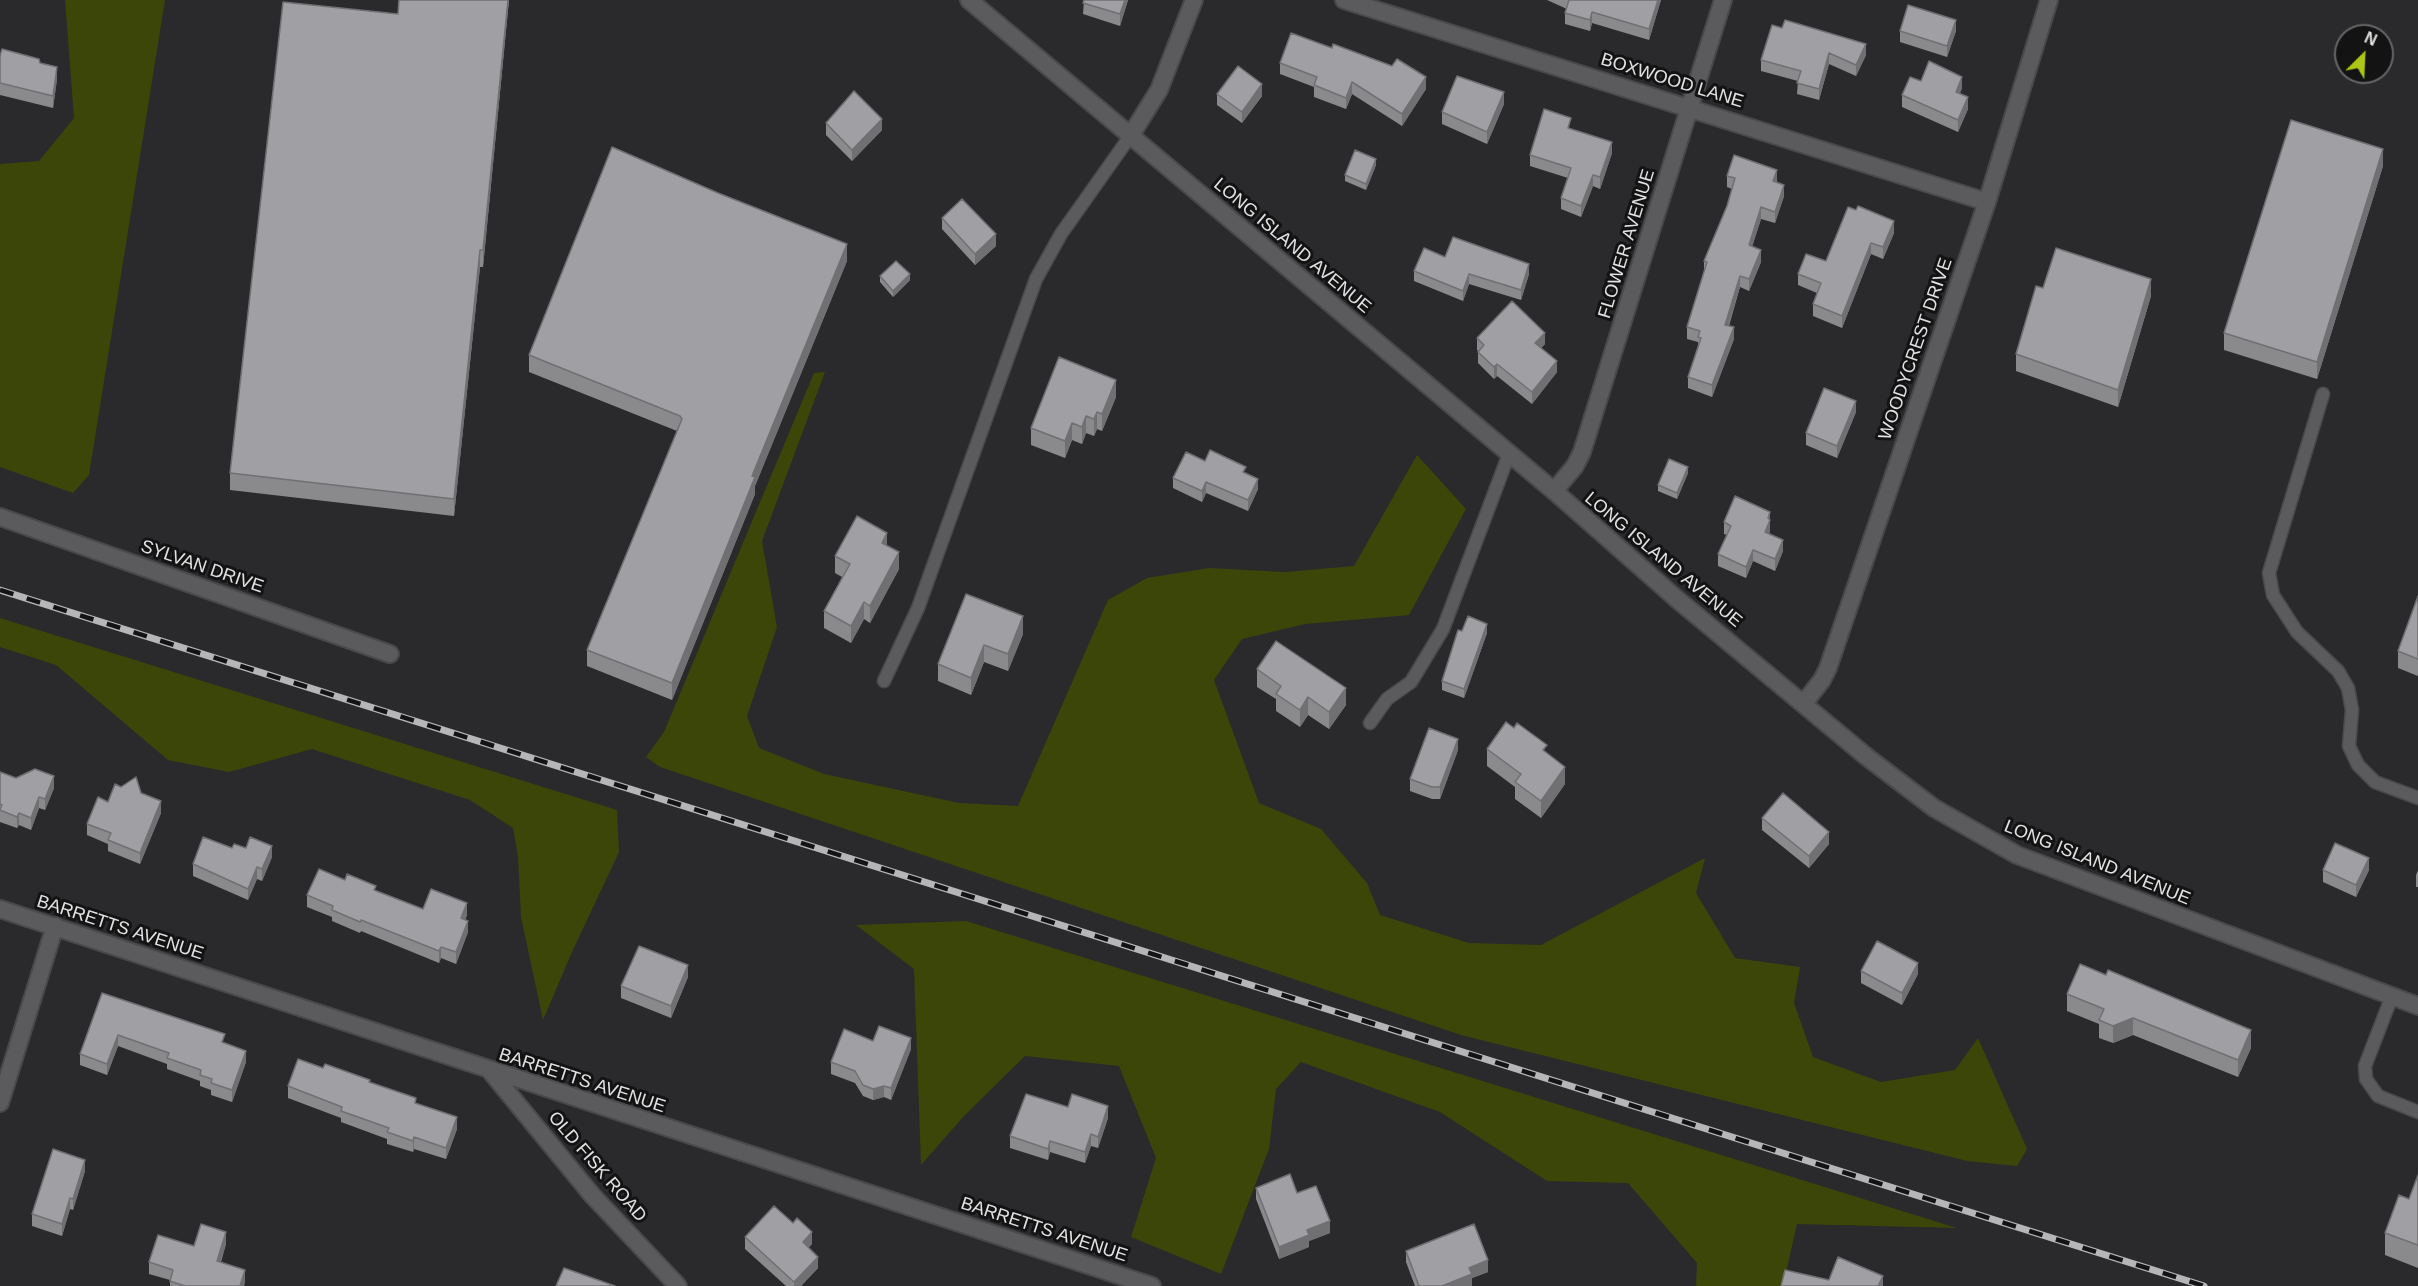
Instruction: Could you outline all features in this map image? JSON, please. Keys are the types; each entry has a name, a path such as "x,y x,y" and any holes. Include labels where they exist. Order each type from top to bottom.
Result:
{"street":[{"name":"LONG ISLAND AVENUE","path":"969,0 1554,491 1678,600 1899,782 1934,808 1990,842 2052,870 2418,1006"},
{"path":"1131,135 1163,82 1194,0"},
{"name":"BOXWOOD LANE","path":"1344,0 1987,202"},
{"name":"FLOWER AVENUE","path":"1554,491 1575,466 1582,452 1723,0"},
{"name":"WOODYCREST DRIVE","path":"1804,703 1822,680 1828,668 1987,202 2049,0"},
{"name":"SYLVAN DRIVE","path":"0,517 390,654"},
{"name":"BARRETTS AVENUE","path":"0,909 491,1072 1152,1286"},
{"path":"0,1103 55,926"},
{"name":"OLD FISK ROAD","path":"491,1072 592,1195 678,1286"}],"lane":[{"path":"884,681 918,608 1036,279 1061,234 1131,135"},
{"path":"2323,394 2269,573 2273,595 2297,632 2338,670 2348,688 2352,710 2349,746 2358,765 2376,782 2418,798"},
{"path":"1370,723 1387,699 1411,682 1443,629 1509,454"},
{"path":"2392,996 2366,1066 2366,1079 2378,1096 2418,1112"}],"green space":[{"path":"65,0 165,0 89,475 73,493 0,467 0,164 39,161 74,118"},
{"path":"825,372 762,541 777,627 747,716 759,748 824,774 959,803 1018,806 1108,600 1147,578 1209,568 1285,572 1354,566 1417,455 1466,509 1409,615 1305,624 1242,639 1214,680 1259,803 1321,829 1367,883 1380,915 1469,943 1541,945 1705,858 1696,893 1735,958 1800,967 1794,1003 1813,1057 1881,1082 1955,1070 1978,1038 2027,1149 2017,1166 1967,1161 1461,1035 660,767 646,757 664,732 814,373"},
{"path":"0,618 617,810 619,852 543,1020 521,917 518,856 513,828 470,800 312,749 229,772 168,760 56,665 0,647"},
{"path":"966,921 1957,1228 1797,1224 1783,1286 1696,1286 1697,1263 1628,1183 1547,1181 1440,1112 1301,1062 1276,1089 1269,1149 1221,1274 1131,1237 1156,1158 1119,1066 1025,1056 964,1116 921,1165 914,969 856,925"}],"building":[{"path":"399,0 508,0 483,250 480,250 454,499 230,473 283,2 398,14"},
{"path":"1084,0 1125,0 1120,14 1083,3"},
{"path":"1569,0 1658,0 1649,29 1592,12 1590,20 1565,13"},
{"path":"1908,5 1956,20 1947,46 1900,31"},
{"path":"1785,20 1866,44 1856,65 1829,53 1819,89 1797,83 1801,71 1761,60 1772,25 1782,28"},
{"path":"1291,33 1332,48 1333,44 1392,66 1397,59 1426,77 1402,114 1352,82 1346,98 1314,85 1317,77 1280,63"},
{"path":"2,49 39,59 40,63 57,67 53,96 0,83"},
{"path":"1929,61 1962,77 1956,92 1968,97 1958,120 1902,95 1910,77 1921,81"},
{"path":"1238,66 1262,84 1242,112 1217,94"},
{"path":"1457,76 1504,92 1487,132 1442,112"},
{"path":"854,91 882,119 852,150 826,123"},
{"path":"1544,109 1571,118 1568,128 1612,142 1600,177 1593,175 1581,206 1561,198 1571,168 1530,155"},
{"path":"2291,120 2383,149 2317,362 2224,333"},
{"path":"612,147 718,193 847,244 752,476 755,477 672,683 587,650 682,419 680,416 529,355"},
{"path":"1355,150 1376,159 1366,184 1345,175"},
{"path":"1734,155 1777,170 1773,181 1784,185 1775,212 1761,207 1749,245 1761,250 1749,279 1740,276 1725,325 1734,327 1712,385 1688,377 1701,338 1698,337 1700,331 1687,327 1707,262 1704,261 1727,206 1735,178 1727,176"},
{"path":"962,199 996,234 975,254 942,218"},
{"path":"1858,206 1894,221 1883,247 1871,243 1842,316 1813,304 1821,283 1798,274 1806,254 1826,261 1848,207 1856,210"},
{"path":"1453,237 1529,264 1521,290 1469,274 1463,291 1414,271 1424,248 1445,257"},
{"path":"2056,248 2151,279 2118,390 2016,354 2036,286 2043,288"},
{"path":"896,261 910,274 893,291 880,276"},
{"path":"1512,301 1545,333 1535,343 1557,361 1532,392 1497,364 1494,367 1478,352 1484,345 1477,338"},
{"path":"1059,357 1116,380 1102,414 1097,412 1094,419 1086,416 1082,427 1072,423 1065,441 1031,428"},
{"path":"1824,388 1856,401 1837,446 1806,433"},
{"path":"1210,450 1246,467 1243,472 1258,479 1248,500 1206,482 1202,491 1173,478 1186,452 1205,461"},
{"path":"1669,459 1688,467 1677,493 1658,485"},
{"path":"1735,496 1770,512 1768,518 1770,520 1765,532 1783,540 1775,559 1753,550 1746,567 1718,554 1731,526 1724,522"},
{"path":"857,516 887,533 882,543 899,552 870,606 864,602 851,626 824,611 850,564 835,556"},
{"path":"966,594 1023,616 1008,654 984,645 971,678 938,664"},
{"path":"2418,596 2418,659 2398,651"},
{"path":"1468,616 1487,624 1464,689 1442,681 1458,630 1462,631"},
{"path":"1276,641 1346,688 1329,712 1308,697 1300,710 1276,694 1281,686 1257,669"},
{"path":"1506,722 1514,728 1517,723 1547,745 1543,750 1565,767 1541,801 1515,782 1521,774 1487,749"},
{"path":"1429,728 1458,739 1440,787 1432,787 1410,779"},
{"path":"35,769 54,776 45,799 39,797 31,818 19,813 17,817 0,810 2,805 0,804 0,772 16,778"},
{"path":"136,777 141,793 161,801 140,853 108,840 111,833 87,824 98,797 108,802 115,784 121,787"},
{"path":"1783,793 1829,832 1809,856 1762,818"},
{"path":"203,837 232,848 234,844 246,848 250,837 272,846 262,869 257,867 248,889 193,864"},
{"path":"2335,843 2369,858 2356,885 2323,870"},
{"path":"319,869 345,880 347,874 376,886 374,890 423,909 431,889 467,903 461,918 468,921 456,952 441,947 439,951 361,920 360,922 332,910 333,906 307,895"},
{"path":"1877,941 1918,963 1902,993 1861,971"},
{"path":"639,946 688,965 671,1006 621,986"},
{"path":"2080,964 2106,975 2108,970 2251,1030 2238,1060 2133,1018 2113,1026 2099,1020 2104,1009 2067,994"},
{"path":"102,993 225,1034 222,1042 246,1051 232,1090 211,1083 212,1079 200,1075 201,1070 167,1058 169,1053 118,1035 107,1064 80,1054"},
{"path":"879,1026 911,1038 891,1088 884,1086 873,1089 863,1085 855,1071 831,1062 844,1029 873,1041"},
{"path":"298,1059 323,1068 325,1064 370,1080 369,1082 416,1098 415,1103 457,1117 446,1148 414,1137 413,1141 387,1132 389,1128 341,1111 342,1107 288,1086"},
{"path":"1026,1094 1068,1107 1072,1094 1108,1106 1098,1137 1091,1134 1085,1152 1050,1141 1048,1149 1010,1136"},
{"path":"53,1149 85,1160 73,1199 70,1198 62,1224 32,1214"},
{"path":"1290,1174 1297,1193 1316,1186 1330,1221 1307,1230 1309,1235 1279,1247 1256,1188"},
{"path":"2418,1175 2418,1245 2385,1233 2399,1195 2409,1199"},
{"path":"774,1206 793,1223 797,1218 812,1232 803,1242 818,1257 794,1282 745,1237"},
{"path":"201,1224 226,1232 217,1261 245,1270 240,1286 185,1286 170,1281 173,1270 149,1262 158,1235 194,1246"},
{"path":"1474,1224 1488,1260 1469,1268 1472,1274 1442,1286 1419,1286 1406,1251"},
{"path":"1838,1257 1883,1276 1878,1286 1781,1286 1785,1270 1829,1280"},
{"path":"564,1268 615,1286 556,1286"}],"railway":[{"path":"0,590 2204,1286"}]}
